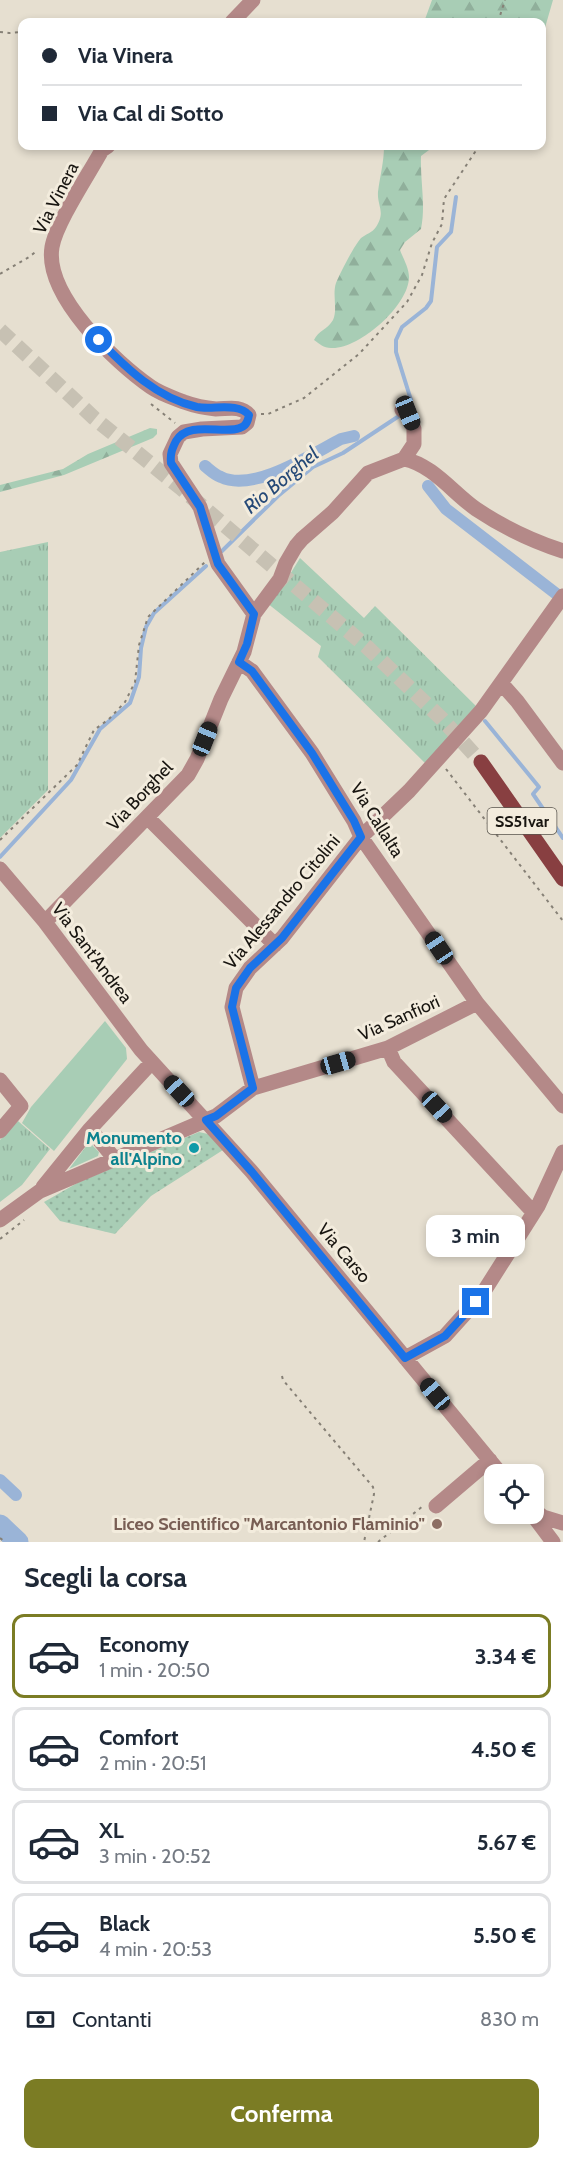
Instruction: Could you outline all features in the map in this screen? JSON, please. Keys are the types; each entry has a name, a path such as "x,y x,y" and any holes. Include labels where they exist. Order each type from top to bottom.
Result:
{"main road":[{"name":"SS51var","path":"481,762 563,879"}],"street":[{"path":"236,18 253,0"},
{"name":"Via Vinera","path":"102,150 54,241 51,264 61,291 87,328 111,353 153,388 196,406 245,410 249,415"},
{"path":"405,412 414,429 414,444 404,459 415,461 434,474 459,496 490,518 531,540 563,551"},
{"path":"249,415 247,423 242,428 184,432 178,437 170,454 171,463 200,507 218,564 254,614"},
{"name":"Via Borghel","path":"45,922 148,818 192,768 247,644 254,614 280,579 286,563 302,539 333,512 368,473 404,459"},
{"name":"Via Alessandro Citolini","path":"253,1088 238,1038 232,1002 236,988 250,968 275,945 361,837 439,760 482,711 560,600"},
{"name":"Via Callalta","path":"239,662 252,671 312,753 354,821 361,837 477,1003 563,1106"},
{"path":"501,683 563,764"},
{"path":"148,818 275,945"},
{"name":"Via Sant'Andrea","path":"0,869 45,922 152,1062"},
{"name":"Via Sanfiori","path":"40,1191 216,1116 253,1088 388,1048 477,1003"},
{"path":"388,1048 394,1062 533,1212"},
{"path":"0,1220 40,1191 90,1129 152,1062"},
{"name":"Via Carso","path":"152,1062 252,1172 493,1464"},
{"path":"0,1080 21,1106 0,1131"},
{"path":"90,1129 114,1158"},
{"path":"405,1358 445,1336 476,1302 533,1212 563,1152"},
{"path":"433,1503 490,1460"},
{"path":"555,1521 563,1532"},
{"path":"541,1524 553,1542"}],"path":[{"path":"499,18 505,0"},
{"path":"0,32 18,32"},
{"path":"249,415 268,414 304,398 360,354 407,302 422,275 432,243 442,224 444,199 477,150"},
{"path":"0,274 29,257 47,241 54,241"},
{"path":"0,840 77,765 94,730 109,719 125,702 135,682 139,645 148,617 213,554"},
{"path":"439,760 563,921"},
{"path":"282,1376 373,1487 374,1494 364,1542"},
{"path":"378,1542 433,1503"},
{"path":"0,1538 5,1542"}],"green space":[{"path":"432,0 553,0 546,24 546,18 425,18"},
{"path":"384,150 429,150 421,156 423,211 421,229 405,242 400,250 409,274 407,288 401,301 391,313 368,334 342,347 322,346 314,340 333,320 336,283 358,242 379,222 381,213 378,192"},
{"path":"150,428 157,429 157,434 153,438 64,475 0,492 0,485 63,469 88,454"},
{"path":"48,542 48,790 0,838 0,552"},
{"path":"300,558 364,618 375,606 481,711 430,768 318,657 321,646 267,603 281,589"},
{"path":"105,1021 126,1048 127,1059 54,1151 22,1123 31,1107"},
{"path":"18,1121 50,1149 22,1185 0,1202 0,1140"},
{"path":"199,1132 208,1134 223,1150 151,1196 115,1234 60,1221 44,1202 79,1182"},
{"path":"87,1145 92,1145 99,1152 98,1156 69,1169"}],"waterway":[{"name":"Rio Borghel","path":"407,409 411,400 396,352 396,340 402,327 426,308 431,301 437,247 451,232 456,197"},
{"name":"Rio Borghel","path":"222,551 278,496 313,467 343,453 402,414"},
{"path":"205,466 221,477 234,481 249,480 282,470 341,439 354,436"},
{"path":"428,486 446,509 563,599"},
{"name":"Rio Borghel","path":"0,857 71,780 100,729 130,703 139,677 141,648 146,627 154,613 206,566"},
{"path":"485,721 539,787 533,794 563,838"},
{"path":"0,1480 16,1495"},
{"path":"0,1525 18,1542"}],"tunnel":[{"path":"0,330 94,418 182,489 367,647 442,719 481,762"}],"place":[{"name":"Monumento all'Alpino","path":"194,1148"},
{"name":"Liceo Scientifico \"Marcantonio Flaminio\"","path":"437,1524"}],"route":[{"path":"99,340 153,388 196,406 218,409 235,408 245,410 249,415 247,423 242,428 184,432 178,437 170,454 171,463 200,507 218,564 254,614 247,644 239,662 252,671 312,753 354,821 361,837 282,938 255,962 236,988 232,1007 238,1038 253,1088 216,1116 206,1120 252,1172 405,1358 445,1336 476,1302"}]}
